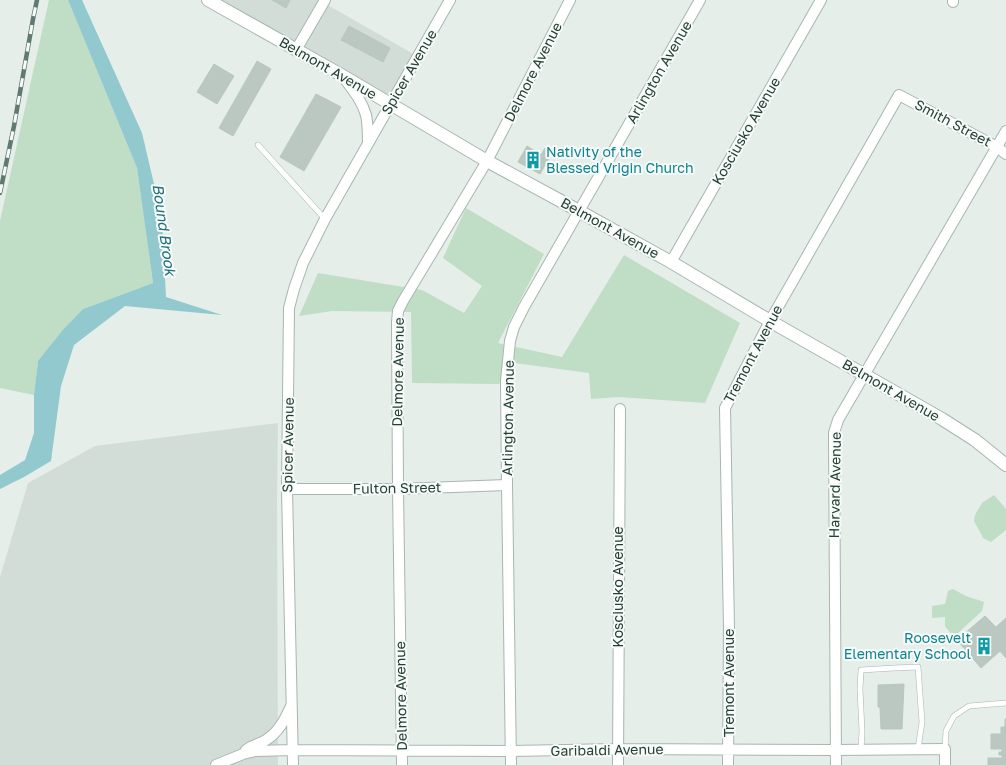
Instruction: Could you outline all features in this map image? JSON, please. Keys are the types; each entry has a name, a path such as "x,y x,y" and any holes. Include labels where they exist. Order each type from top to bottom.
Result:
{"street":[{"name":"Belmont Avenue","path":"208,0 487,161 671,262 770,321 942,419 975,440 1006,465"},
{"path":"296,50 325,0"},
{"name":"Spicer Avenue","path":"292,765 293,750 287,489 290,308 294,289 303,263 325,219 450,0"},
{"name":"Delmore Avenue","path":"402,765 398,489 398,312 487,161 570,0"},
{"name":"Arlington Avenue","path":"511,765 506,485 506,381 510,341 514,327 524,307 700,0"},
{"name":"Kosciusko Avenue","path":"671,262 821,0"},
{"name":"Spicer Avenue","path":"342,76 363,107 367,121 368,144"},
{"name":"Smith Street","path":"899,95 997,147 1006,154"},
{"name":"Tremont Avenue","path":"728,765 729,629 725,408 770,321 899,95"},
{"name":"Harvard Avenue","path":"836,765 834,433 838,420 1006,131"},
{"name":"Kosciusko Avenue","path":"618,765 620,409"},
{"name":"Fulton Street","path":"287,489 398,489 506,485"},
{"path":"216,765 243,754 250,747 266,740 275,733 283,723 292,704"},
{"name":"Garibaldi Avenue","path":"243,754 293,750 511,751 618,749 945,749"},
{"path":"945,749 945,765"}],"lane":[{"path":"258,145 325,219"},
{"path":"861,750 861,670 918,667 922,722 919,748"},
{"path":"945,749 946,731 954,716 969,706 1006,703"}],"shaded area":[{"path":"219,0 326,0 324,3 417,56 392,100"},
{"path":"278,423 278,765 0,765 0,577 28,483 95,446"}],"green space":[{"path":"49,0 68,0 137,168 153,283 83,309 38,361 34,395 0,388 0,221"},
{"path":"466,208 544,254 498,343 562,357 624,255 740,323 705,403 620,397 591,399 589,373 515,363 499,384 412,383 411,312 332,311 299,316 318,273 422,290 464,313 482,286 443,258"},
{"path":"994,495 1006,509 1006,530 991,542 983,538 974,521 975,515 982,503"},
{"path":"953,589 966,596 984,602 982,611 957,634 952,635 945,626 945,617 932,618 932,606 945,604 948,591"}],"water":[{"path":"68,0 82,0 142,133 162,218 166,297 222,315 125,306 74,345 61,386 51,461 0,489 0,475 25,460 34,433 34,395 38,361 62,331 83,309 153,283 137,168"}],"building":[{"path":"272,0 290,0 286,8"},
{"path":"349,26 390,48 383,62 341,40"},
{"path":"257,61 271,69 233,136 219,128"},
{"path":"214,64 234,76 217,104 197,92"},
{"path":"316,94 341,107 304,171 280,157"},
{"name":"Nativity of the Blessed Vrigin Church","path":"527,146 541,155 545,148 550,150 547,157 549,158 540,174 518,162"},
{"name":"Roosevelt Elementary School","path":"985,616 996,627 1006,618 1006,658 1000,651 981,668 957,640"},
{"path":"904,684 902,729 881,729 880,707 878,707 878,685"},
{"path":"1005,719 1006,765 988,765 988,758 1002,758 1002,755 999,755 999,752 1002,752 1002,749 991,749 991,734 1001,734 1001,727 1005,727"}],"railway":[{"path":"0,193 37,0"}],"place":[{"name":"Nativity of the Blessed Vrigin Church","path":"533,160"},
{"name":"Roosevelt Elementary School","path":"984,646"}],"water label":[{"name":"Bound Brook","path":"164,230"}]}
